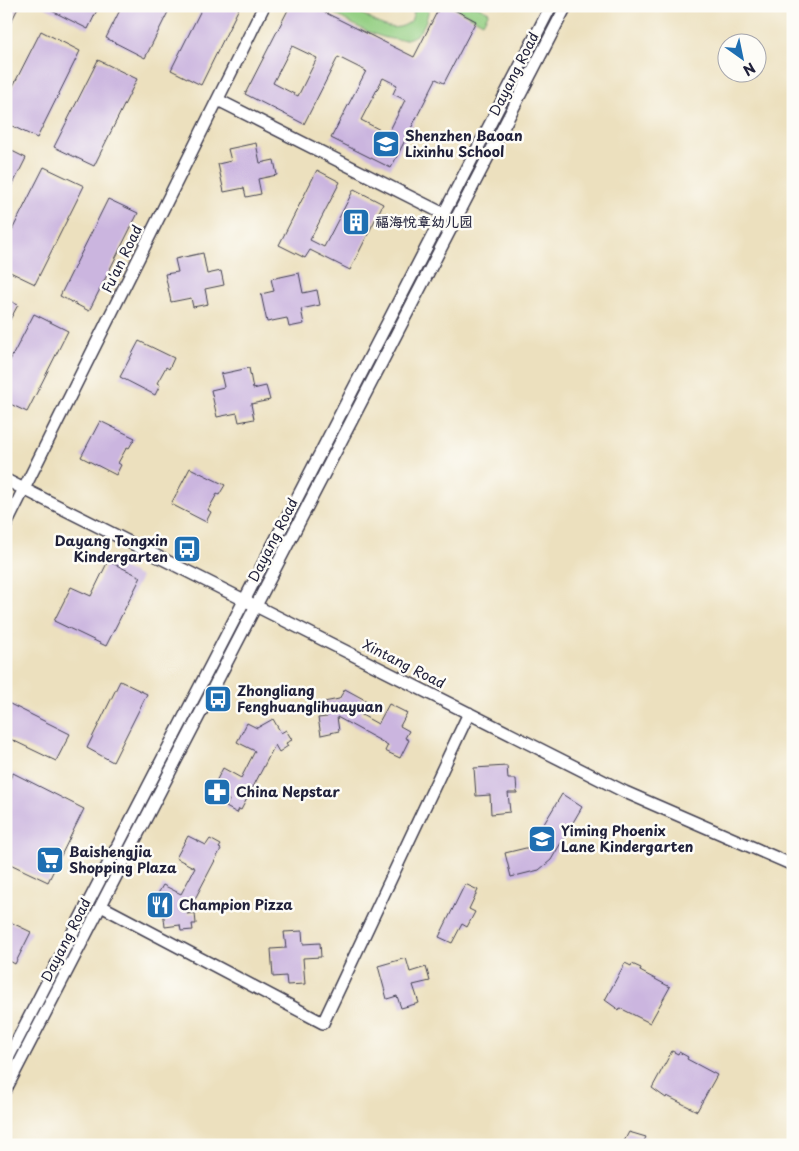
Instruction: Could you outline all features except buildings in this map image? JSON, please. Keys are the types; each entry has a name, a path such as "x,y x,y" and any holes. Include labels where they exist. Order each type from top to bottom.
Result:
{"street":[{"name":"Fu'an Road","path":"6,526 264,6"},
{"path":"547,8 563,11"},
{"name":"Dayang Road","path":"6,1062 444,214 547,8"},
{"name":"Dayang Road","path":"6,1089 563,11"},
{"path":"218,100 444,214"},
{"name":"Xintang Road","path":"6,480 625,792 793,866"},
{"path":"100,906 323,1023 469,713"}],"green space":[{"path":"321,6 346,6 380,24 395,28 411,21 416,6 429,6 424,26 413,37 399,40 366,31"},
{"path":"451,6 477,6 489,12 483,23"}],"place":[{"name":"Shenzhen Baoan Lixinhu School","path":"386,144"},
{"name":"福海悦章幼儿园","path":"356,222"},
{"name":"Dayang Tongxin Kindergarten","path":"187,549"},
{"name":"Zhongliang Fenghuanglihuayuan","path":"218,699"},
{"name":"China Nepstar","path":"217,792"},
{"name":"Yiming Phoenix Lane Kindergarten","path":"542,839"},
{"name":"Baishengjia Shopping Plaza","path":"50,860"},
{"name":"Champion Pizza","path":"160,905"}]}
